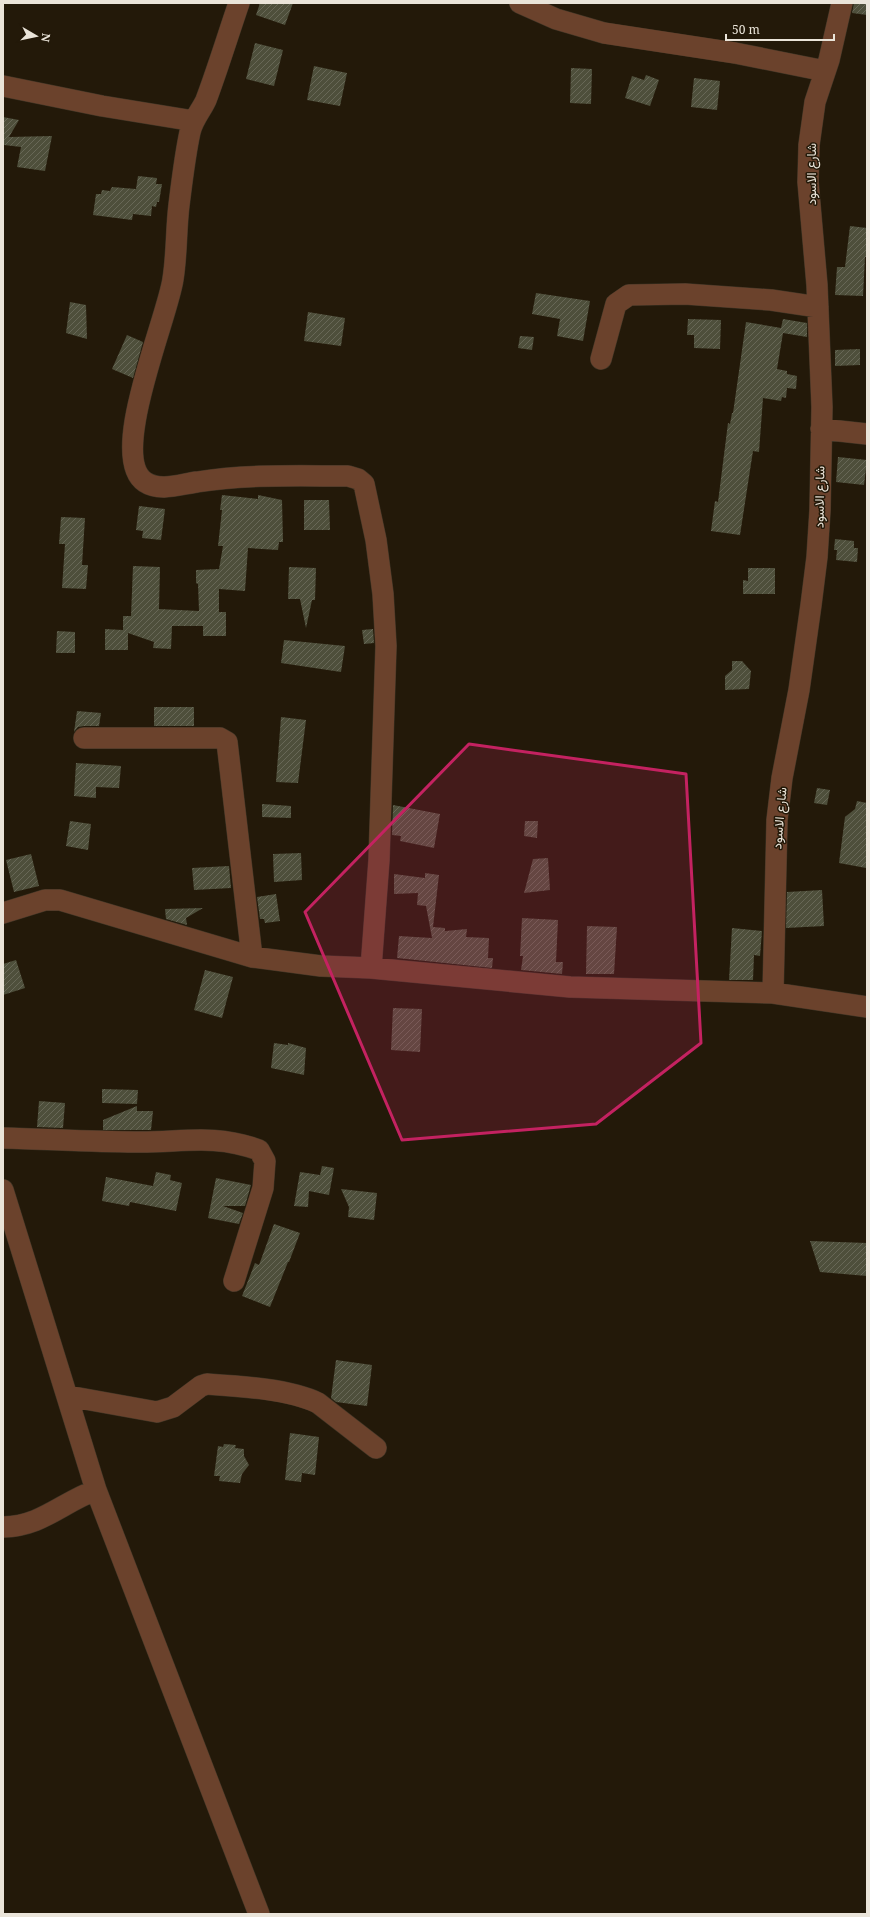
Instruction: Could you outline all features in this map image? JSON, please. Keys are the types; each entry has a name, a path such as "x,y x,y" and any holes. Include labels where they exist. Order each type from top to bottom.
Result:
{"street":[{"path":"239,3 205,101 194,121 191,130 179,205 173,280 141,391 133,437 136,472 146,483 167,486 254,475 348,476 358,479 364,484 376,540 383,594 386,646 379,860 371,968"},
{"path":"520,3 556,19 604,33 735,53 825,72"},
{"name":"شارع الاسود","path":"773,993 777,820 782,778 799,690 817,557 820,510 822,407 818,307 808,182 810,145 815,102 837,31 842,3"},
{"path":"3,86 102,106 194,121"},
{"path":"601,359 616,304 629,296 685,294 771,300 818,307"},
{"path":"821,429 867,434"},
{"path":"84,738 220,738 227,742 252,957"},
{"path":"3,913 46,900 60,900 252,957 321,966 371,968 570,987 773,993 867,1007"},
{"path":"3,1138 136,1142 207,1139 235,1143 259,1150 265,1161 263,1188 234,1281"},
{"path":"3,1190 96,1490 259,1914"},
{"path":"68,1396 156,1412 173,1407 201,1386 207,1384 266,1390 307,1397 318,1403 376,1448"},
{"path":"3,1527 23,1526 34,1523 69,1502 96,1490"}],"highlighted area":[{"path":"469,744 686,774 701,1043 596,1124 402,1140 305,912"}],"building":[{"path":"260,3 293,3 285,25 256,15"},
{"path":"854,3 867,3 867,15 852,13"},
{"path":"255,43 283,50 274,86 246,79"},
{"path":"314,66 347,73 340,106 307,100"},
{"path":"571,68 592,69 591,104 570,103"},
{"path":"646,75 659,80 650,106 625,98 632,76 644,80"},
{"path":"694,78 720,81 717,110 691,107"},
{"path":"3,117 19,120 9,137 52,136 45,171 17,167 21,147 4,145 3,147"},
{"path":"138,176 157,178 156,184 162,184 159,202 157,202 156,207 152,206 151,216 133,214 132,220 93,215 96,194 101,194 102,190 110,191 112,187 136,189"},
{"path":"850,226 867,228 867,257 865,257 863,296 835,295 837,267 845,267"},
{"path":"536,293 590,301 583,341 557,336 560,319 532,314"},
{"path":"70,302 86,305 87,339 66,333"},
{"path":"308,312 345,318 341,346 304,341"},
{"path":"688,319 721,320 720,349 694,348 694,335 687,335"},
{"path":"783,319 807,323 807,337 783,333 777,369 787,371 787,374 797,376 796,389 787,388 786,398 782,397 781,401 763,398 759,452 753,451 740,535 711,531 715,501 718,502 728,423 730,424 733,413 746,322 781,328"},
{"path":"127,335 143,342 133,378 112,369"},
{"path":"520,336 534,337 532,350 518,348"},
{"path":"860,349 860,365 835,366 835,350"},
{"path":"838,457 867,460 864,485 836,482"},
{"path":"222,495 258,499 258,495 282,500 283,542 279,542 278,550 248,548 245,591 219,589 219,612 226,612 226,636 203,636 203,626 172,626 171,649 153,648 154,642 128,633 128,650 105,650 105,629 123,630 123,616 131,616 133,566 160,567 159,609 199,611 196,570 219,569 223,546 218,546"},
{"path":"304,500 329,500 330,530 304,530"},
{"path":"139,506 165,509 161,540 142,538 143,531 136,530"},
{"path":"61,517 85,518 82,565 88,565 86,589 62,588 65,544 59,544"},
{"path":"835,539 854,541 854,548 858,548 857,562 836,560 837,550 834,550"},
{"path":"289,567 316,568 315,600 312,600 306,628 300,599 288,599"},
{"path":"748,568 775,568 775,594 743,594 743,580 748,581"},
{"path":"373,629 374,643 364,644 362,630"},
{"path":"57,631 75,632 75,653 56,653"},
{"path":"284,640 345,646 341,672 281,663"},
{"path":"732,661 742,661 751,671 749,689 725,690 725,676 732,670"},
{"path":"154,707 194,707 194,726 154,726"},
{"path":"77,711 101,713 99,726 78,727 74,732"},
{"path":"281,717 306,720 298,783 276,782"},
{"path":"76,763 121,766 119,788 96,787 96,798 74,796"},
{"path":"817,788 830,790 827,805 814,803"},
{"path":"857,801 867,803 866,868 839,863 845,817 855,809"},
{"path":"262,804 291,806 291,818 262,817"},
{"path":"393,805 440,814 434,848 400,841 401,836 392,835"},
{"path":"70,821 91,824 88,850 66,846"},
{"path":"525,821 538,821 537,838 524,836"},
{"path":"301,853 302,880 274,882 273,854"},
{"path":"31,854 39,886 14,892 6,860"},
{"path":"548,858 550,890 524,893 533,859"},
{"path":"229,866 231,888 194,890 192,868"},
{"path":"425,873 439,875 433,927 445,928 445,931 467,929 466,937 489,938 488,958 493,958 492,968 397,958 399,936 432,938 426,906 417,905 418,893 394,894 394,874 425,878"},
{"path":"822,890 824,926 786,928 787,892"},
{"path":"276,894 280,921 265,923 264,919 260,919 257,897"},
{"path":"203,908 186,918 187,925 166,919 165,909"},
{"path":"522,918 558,920 556,962 563,962 562,974 521,970 523,956 520,956"},
{"path":"587,926 617,927 614,974 586,974"},
{"path":"732,928 762,931 760,956 754,955 753,980 729,980"},
{"path":"16,960 25,988 3,995 3,964"},
{"path":"205,970 233,977 222,1018 194,1010"},
{"path":"393,1008 422,1009 420,1052 391,1050"},
{"path":"274,1043 288,1045 288,1043 306,1048 304,1075 271,1068"},
{"path":"102,1089 138,1090 137,1104 102,1103"},
{"path":"39,1101 65,1103 63,1128 37,1127"},
{"path":"137,1106 137,1111 153,1111 151,1130 103,1130 103,1120"},
{"path":"322,1166 334,1168 329,1195 309,1191 308,1207 294,1206 300,1172 320,1175"},
{"path":"156,1172 171,1175 170,1180 182,1183 176,1211 130,1202 129,1206 102,1201 106,1177 153,1186"},
{"path":"216,1178 251,1185 245,1206 223,1206 243,1213 239,1224 208,1218"},
{"path":"341,1189 377,1193 374,1220 348,1217 349,1207"},
{"path":"274,1224 300,1233 270,1307 242,1296 255,1263 259,1265"},
{"path":"810,1241 867,1243 867,1276 820,1272"},
{"path":"336,1360 372,1365 367,1406 336,1402 331,1398"},
{"path":"290,1433 319,1437 315,1475 302,1473 301,1482 285,1480"},
{"path":"224,1444 236,1445 235,1448 244,1449 244,1456 249,1465 242,1474 240,1483 219,1481 220,1476 214,1476 218,1446 223,1447"}]}
